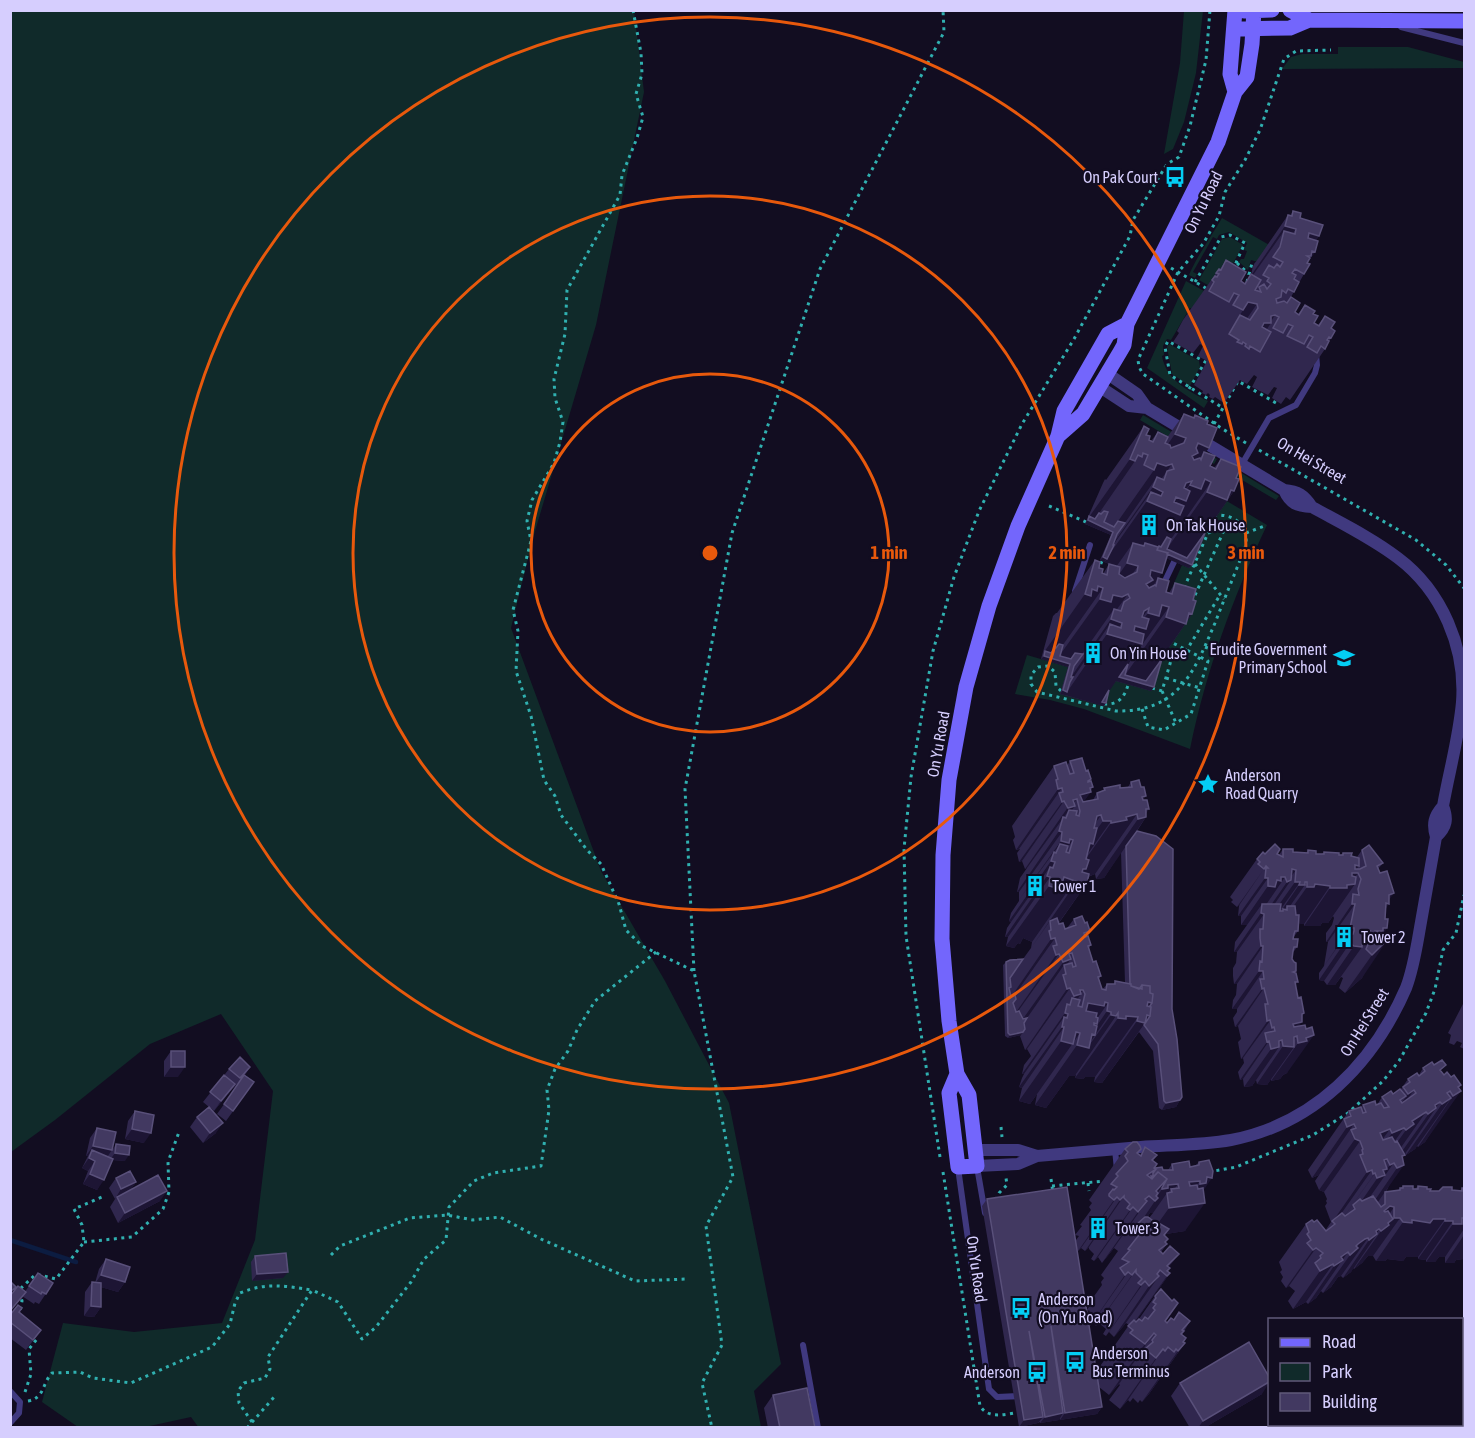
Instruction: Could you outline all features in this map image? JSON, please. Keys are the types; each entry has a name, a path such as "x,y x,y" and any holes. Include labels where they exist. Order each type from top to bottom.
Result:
{"street":[{"path":"1235,11 1272,10"},
{"path":"1290,10 1309,20"},
{"name":"On Yu Road","path":"1235,11 1230,74 1235,92"},
{"name":"On Yu Road","path":"1058,436 1083,414 1124,345 1127,324 1218,142 1235,92 1247,77 1254,29 1254,11"},
{"path":"1235,29 1290,28 1309,20 1464,21"},
{"name":"On Yu Road","path":"978,1172 969,1095 957,1074 949,1021 942,939 943,855 950,780 966,687 989,606 1018,526 1058,436 1064,411 1108,334 1127,324"},
{"name":"On Hei Street","path":"976,1150 1010,1150 1037,1156 1211,1142 1255,1134 1296,1117 1341,1085 1367,1054 1406,988 1413,965 1436,837 1433,826 1436,814 1443,806 1462,704 1463,685 1459,657 1451,630 1439,605 1424,584 1393,554 1312,507 1295,490 1284,490 1242,464 1223,459 1147,408 1137,394 1104,380 1088,370"},
{"name":"On Yu Road","path":"957,1074 949,1094 958,1167"},
{"path":"956,1150 976,1150"},
{"name":"On Hei Street","path":"958,1167 978,1172 1018,1164 1037,1156"}],"lane":[{"path":"1376,20 1464,43"},
{"path":"1242,464 1269,418 1291,409 1299,400 1315,373 1317,357 1314,349"},
{"path":"1072,598 1090,546"},
{"path":"1156,591 1167,580 1174,562"},
{"path":"1079,580 1094,584"},
{"path":"1115,1149 1115,1180"},
{"path":"958,1167 989,1389 997,1397 1025,1395"},
{"path":"978,1172 988,1226"},
{"path":"802,1345 818,1428"},
{"path":"1013,1385 1015,1397"},
{"path":"10,1391 20,1402 19,1413 10,1423"}],"path":[{"path":"633,10 641,53 642,74 636,94 643,117 622,175 620,195 567,290 565,334 554,379 555,398 563,422 554,463 532,500 527,521 531,541 513,610 518,631 516,671 531,716 544,780 555,796 561,816 586,850 601,864 619,904 626,930 642,946 694,971"},
{"path":"712,1428 702,1383 722,1345 706,1226 733,1177 694,971 685,789 732,533 820,269 944,32 943,10"},
{"name":"On Yu Road","path":"1139,367 1140,355 1178,272 1203,244 1219,216 1225,192 1260,130 1284,59 1296,51 1331,50"},
{"path":"1195,282 1221,237 1230,234 1245,243 1232,270"},
{"path":"1236,262 1249,274"},
{"path":"1246,284 1252,263 1261,266"},
{"path":"1171,268 1210,291"},
{"path":"1190,389 1205,362 1168,341 1165,347 1170,375 1190,389 1223,408"},
{"name":"On Hei Street","path":"1139,367 1143,374 1214,424 1416,540 1446,565 1464,588"},
{"path":"1210,430 1239,381 1277,404"},
{"path":"1049,506 1086,522"},
{"path":"1061,691 1056,686 1055,672 1048,666 1038,667 1032,675 1031,684 1034,689 1042,694 1060,696 1103,709 1129,711 1142,709 1166,699 1185,684 1201,657 1246,545 1246,533 1241,524 1227,515 1208,515"},
{"path":"1180,597 1208,533 1241,524"},
{"path":"1246,533 1266,525"},
{"path":"1189,610 1225,528"},
{"path":"1094,584 1102,561"},
{"path":"1195,564 1224,599"},
{"path":"1176,723 1162,691 1172,657 1186,650 1220,595"},
{"path":"1142,709 1148,727 1164,730 1191,714 1200,688 1208,661 1165,638"},
{"path":"1205,647 1216,651"},
{"path":"1166,678 1200,688"},
{"path":"1104,704 1113,704 1121,699 1129,681"},
{"path":"1152,688 1162,691"},
{"path":"1205,1172 1236,1167 1313,1135 1348,1113 1383,1081 1402,1055 1426,1013 1435,990 1443,950 1456,933 1464,895"},
{"path":"31,1334 37,1339 29,1348 31,1374 20,1402 34,1400 43,1392 46,1379 52,1373 80,1372 93,1378 131,1383 212,1347 230,1324 240,1293 255,1287 272,1284 312,1290 338,1302 362,1339 376,1327 411,1282 424,1259 446,1240 449,1208 474,1181 493,1173 541,1166 549,1110 547,1090 555,1069 567,1052 595,1000 656,952"},
{"path":"1001,1126 1002,1139"},
{"path":"84,1242 132,1237 163,1209 169,1192 168,1162 180,1132"},
{"name":"On Yu Road","path":"938,1142 979,1402 982,1410 990,1415 1021,1412"},
{"path":"996,1202 999,1193 1006,1185 1006,1176"},
{"path":"1051,1179 1053,1194"},
{"path":"1052,1186 1115,1180"},
{"path":"1088,1183 1089,1191"},
{"path":"22,1323 19,1317 22,1301 19,1290 36,1274 56,1279 84,1242 82,1225 74,1209 102,1197"},
{"path":"331,1255 340,1246 410,1218 447,1215 473,1220 500,1217 541,1239 635,1281 687,1279"},
{"path":"252,1422 239,1403 238,1391 244,1383 265,1378 270,1369 268,1356 312,1290"},
{"path":"248,1428 275,1396"}],"green space":[{"path":"11,11 634,11 644,92 596,325 533,538 511,628 601,871 665,981 729,1103 781,1364 754,1391 761,1427 199,1428 191,1417 145,1427 78,1427 42,1402 63,1323 134,1332 222,1323 255,1240 273,1091 221,1014 150,1044 11,1152"},
{"path":"1184,11 1203,11 1196,73 1184,122 1173,149 1164,154 1180,63"},
{"path":"1338,47 1408,47 1464,62 1464,68 1282,69 1291,57 1302,54 1338,54"},
{"path":"1222,218 1294,259 1288,271 1251,260 1248,270 1239,262 1244,259 1247,243 1229,232 1219,235 1217,239 1213,237 1193,272 1197,274 1195,278 1189,275"},
{"path":"1230,237 1243,245 1218,291 1199,280 1222,239"},
{"path":"1186,281 1215,297 1204,315 1190,308 1171,340 1167,339 1163,346 1164,355 1162,356 1168,371 1178,383 1208,401 1204,408 1147,368"},
{"path":"1169,344 1199,361 1200,367 1190,386 1172,374 1167,347"},
{"path":"1143,415 1217,459 1214,464 1140,420"},
{"path":"1225,463 1279,496 1276,500 1222,468"},
{"path":"1185,476 1267,525 1243,579 1212,663 1190,749 1084,709 1015,694 1027,655 1068,667 1061,694 1103,706 1111,679 1157,622 1182,565 1189,568"}],"building":[{"path":"1293,211 1301,213 1300,218 1323,225 1319,236 1309,233 1308,238 1318,241 1315,252 1312,251 1311,256 1307,256 1310,258 1307,263 1310,264 1304,274 1295,269 1292,273 1296,275 1294,279 1299,282 1294,292 1288,289 1286,293 1282,290 1281,297 1276,299 1277,303 1284,301 1287,303 1291,297 1300,303 1295,312 1299,315 1305,305 1315,311 1313,314 1318,316 1314,323 1319,326 1325,316 1335,322 1331,328 1335,331 1327,340 1329,341 1325,349 1321,346 1317,353 1307,347 1313,337 1309,335 1304,344 1287,336 1293,326 1288,324 1283,333 1273,328 1279,317 1275,315 1271,316 1271,323 1264,323 1262,327 1271,332 1260,352 1250,346 1249,349 1245,346 1246,344 1237,342 1239,340 1229,334 1240,315 1250,320 1258,308 1257,304 1248,302 1243,310 1233,305 1239,295 1234,293 1229,302 1209,291 1214,282 1212,280 1215,276 1217,277 1219,274 1216,273 1219,269 1221,270 1226,260 1246,272 1241,281 1245,284 1251,274 1261,280 1255,290 1261,292 1259,287 1264,284 1267,289 1271,284 1267,281 1269,278 1263,275 1269,265 1274,268 1277,264 1280,267 1283,262 1273,257 1280,247 1284,231 1295,234 1296,229 1285,226 1288,215 1292,216"},
{"path":"1184,414 1194,418 1195,415 1217,428 1209,448 1198,443 1196,448 1198,453 1192,456 1194,460 1200,458 1201,460 1204,452 1215,456 1210,466 1216,469 1221,459 1241,467 1234,491 1231,490 1227,500 1207,492 1211,482 1205,479 1201,489 1190,485 1192,481 1186,483 1184,488 1190,491 1186,501 1176,497 1174,502 1184,506 1180,515 1147,501 1151,492 1161,496 1163,492 1153,487 1157,477 1164,480 1167,471 1174,469 1172,464 1166,466 1157,463 1154,470 1144,465 1148,455 1143,453 1142,457 1138,455 1135,461 1130,459 1144,426 1149,429 1146,435 1150,436 1149,440 1153,442 1158,432 1168,437 1165,443 1171,448 1184,443 1186,438 1175,434"},
{"path":"1108,512 1104,522 1114,527 1118,521 1125,523 1117,534 1107,559 1103,557 1113,532 1088,520 1089,516 1095,519 1099,513"},
{"path":"1205,533 1192,565 1157,550 1167,537 1171,539 1167,549 1187,558"},
{"path":"1133,543 1144,546 1145,543 1168,553 1162,573 1151,570 1150,576 1153,580 1146,584 1149,588 1156,586 1158,578 1169,581 1166,592 1172,594 1175,583 1196,589 1193,600 1196,601 1186,624 1166,617 1169,607 1162,605 1159,616 1148,613 1149,608 1144,611 1142,617 1149,619 1146,629 1135,626 1134,631 1144,634 1142,644 1107,634 1110,624 1121,628 1122,623 1111,619 1114,609 1121,611 1124,602 1130,598 1128,594 1122,597 1113,595 1111,602 1100,599 1103,588 1098,586 1097,591 1092,589 1091,596 1085,594 1095,560 1100,562 1099,568 1103,569 1102,573 1107,575 1109,564 1120,567 1119,574 1125,578 1137,572 1138,566 1127,563"},
{"path":"1059,644 1063,645 1060,656 1071,659 1075,653 1083,654 1074,666 1071,677 1073,677 1067,692 1063,690 1070,664 1044,656 1045,651 1051,653"},
{"path":"1162,659 1154,687 1119,677 1128,664 1125,675 1146,681"},
{"path":"1109,690 1106,703 1102,702"},
{"path":"1082,758 1091,779 1088,782 1091,781 1093,787 1090,788 1091,792 1080,795 1083,802 1098,799 1097,793 1105,790 1104,788 1120,785 1120,788 1132,787 1131,782 1139,780 1146,796 1142,797 1143,800 1147,800 1149,809 1146,809 1146,817 1138,819 1137,814 1126,817 1127,820 1111,823 1111,821 1103,821 1101,815 1097,816 1093,844 1090,843 1086,859 1089,860 1086,869 1082,872 1089,874 1087,883 1084,882 1081,889 1073,887 1075,881 1064,877 1062,883 1058,882 1057,888 1049,886 1050,877 1047,876 1050,867 1053,868 1055,862 1051,861 1054,852 1056,853 1060,844 1068,846 1066,852 1069,853 1073,840 1070,839 1069,843 1061,841 1062,832 1059,831 1063,817 1066,818 1069,810 1077,811 1076,815 1079,816 1080,811 1077,799 1073,800 1075,806 1068,808 1064,801 1062,802 1059,793 1063,792 1062,788 1058,789 1054,766 1066,762 1070,774 1074,773 1070,761"},
{"path":"1137,831 1156,836 1173,849 1172,1009 1182,1097 1180,1100 1166,1103 1158,1044 1144,1025 1150,1016 1153,994 1150,993 1150,986 1142,985 1139,989 1130,984 1126,846"},
{"path":"1275,844 1280,849 1277,854 1283,857 1283,849 1308,853 1308,850 1316,851 1316,854 1352,853 1351,856 1359,858 1359,866 1355,865 1355,869 1366,866 1362,850 1369,845 1383,863 1377,866 1380,873 1387,871 1394,893 1389,895 1389,904 1386,903 1387,928 1383,928 1383,931 1376,931 1388,939 1372,955 1366,949 1370,940 1366,936 1370,931 1363,931 1362,947 1345,942 1346,935 1353,934 1354,931 1354,928 1350,928 1355,904 1352,904 1353,894 1359,895 1361,879 1358,873 1352,873 1352,876 1356,877 1355,884 1347,885 1347,888 1330,888 1330,886 1315,884 1314,887 1307,887 1307,882 1305,885 1299,885 1300,882 1295,882 1296,870 1292,869 1291,880 1287,882 1285,877 1281,877 1281,881 1277,880 1275,887 1268,886 1268,878 1265,878 1266,868 1268,868 1266,866 1264,869 1258,864 1260,862 1257,859"},
{"path":"1262,904 1281,904 1280,911 1287,910 1287,906 1295,906 1296,915 1299,915 1298,931 1295,931 1293,939 1298,939 1297,947 1294,947 1292,959 1296,963 1296,971 1293,972 1296,973 1298,998 1301,997 1304,1013 1302,1022 1293,1024 1294,1027 1305,1025 1306,1029 1312,1027 1314,1035 1306,1038 1307,1041 1298,1043 1297,1036 1294,1037 1294,1047 1283,1046 1282,1040 1279,1041 1279,1047 1271,1049 1269,1041 1267,1042 1265,1033 1275,1031 1270,1020 1267,1021 1265,1004 1268,1004 1260,979 1264,979 1263,971 1259,971 1263,946 1261,946 1260,938 1264,914 1261,913"},
{"path":"1082,916 1090,931 1084,933 1085,937 1088,936 1091,945 1088,946 1093,962 1096,961 1101,976 1098,977 1102,989 1106,990 1107,984 1115,984 1115,981 1142,989 1142,985 1150,986 1150,993 1153,994 1152,1003 1148,1002 1147,1006 1151,1007 1150,1016 1147,1015 1145,1023 1137,1021 1138,1017 1126,1016 1126,1019 1118,1018 1118,1013 1116,1016 1111,1015 1111,1012 1107,1011 1108,1003 1105,1002 1104,1006 1088,1003 1086,1011 1097,1013 1098,1018 1097,1024 1094,1023 1097,1026 1095,1035 1092,1034 1089,1048 1077,1045 1080,1033 1076,1032 1073,1044 1061,1041 1064,1017 1067,1018 1068,1014 1065,1013 1067,1004 1070,1005 1072,998 1080,1000 1078,1006 1082,1007 1085,994 1083,990 1080,990 1081,994 1074,996 1070,988 1067,989 1063,975 1066,974 1064,965 1072,963 1073,967 1076,966 1072,953 1069,954 1071,959 1063,962 1059,954 1056,955 1053,946 1057,945 1055,938 1051,939 1049,931 1051,930 1050,921 1057,918 1059,924 1063,923 1065,929 1076,925 1074,919"},
{"path":"1023,959 1010,978 1011,987 1009,988 1011,997 1015,995 1016,999 1013,1003 1016,1012 1019,1011 1023,1019 1027,1018 1023,1032 1010,1035 1008,1033 1006,962"},
{"path":"171,1051 185,1051 185,1067 171,1067"},
{"path":"240,1057 250,1067 240,1078 229,1069"},
{"path":"1442,1060 1446,1065 1440,1070 1444,1075 1447,1072 1451,1077 1454,1075 1461,1085 1458,1087 1461,1091 1453,1096 1450,1091 1447,1093 1451,1098 1442,1104 1440,1102 1428,1114 1426,1112 1412,1121 1414,1124 1406,1130 1404,1128 1392,1133 1390,1129 1380,1133 1383,1140 1392,1137 1395,1142 1397,1141 1405,1155 1402,1156 1404,1165 1397,1168 1394,1163 1390,1165 1387,1159 1384,1160 1387,1169 1383,1170 1385,1175 1377,1178 1372,1170 1367,1172 1360,1155 1363,1154 1363,1149 1360,1141 1355,1139 1351,1130 1356,1128 1354,1124 1347,1127 1344,1119 1351,1116 1349,1111 1361,1107 1363,1113 1366,1112 1363,1105 1375,1101 1376,1105 1381,1103 1384,1108 1389,1107 1382,1097 1391,1091 1393,1094 1400,1089 1406,1096 1400,1100 1402,1103 1416,1093 1414,1090 1408,1094 1403,1087 1410,1082 1408,1079 1417,1073 1419,1076 1425,1071 1423,1068 1432,1062 1434,1065"},
{"path":"224,1075 235,1084 221,1101 210,1092"},
{"path":"244,1075 254,1082 233,1111 224,1104"},
{"path":"209,1107 223,1123 210,1133 197,1117"},
{"path":"135,1111 154,1115 151,1133 132,1129"},
{"path":"97,1128 116,1132 112,1150 93,1146"},
{"path":"1133,1142 1137,1142 1140,1146 1141,1149 1137,1153 1141,1156 1145,1147 1157,1155 1152,1160 1157,1164 1154,1168 1156,1169 1147,1175 1152,1179 1158,1172 1167,1179 1156,1191 1158,1198 1155,1201 1149,1196 1138,1212 1133,1207 1130,1210 1127,1208 1130,1204 1124,1196 1120,1200 1117,1197 1114,1200 1109,1196 1117,1187 1111,1184 1118,1176 1116,1174 1128,1161 1125,1156 1128,1152 1125,1149"},
{"path":"116,1144 130,1146 129,1155 115,1153"},
{"path":"92,1150 113,1159 104,1180 90,1174 95,1161 89,1158"},
{"path":"1209,1160 1213,1171 1212,1178 1207,1177 1206,1183 1189,1182 1190,1186 1197,1185 1198,1189 1203,1188 1205,1203 1169,1208 1167,1193 1172,1192 1171,1189 1179,1188 1178,1184 1168,1185 1168,1188 1162,1189 1167,1179 1158,1172 1152,1178 1155,1168 1173,1170 1172,1164 1189,1161 1190,1167"},
{"path":"130,1171 136,1182 121,1189 116,1178"},
{"path":"158,1175 167,1191 125,1213 117,1197"},
{"path":"1403,1186 1413,1186 1413,1189 1418,1189 1418,1186 1427,1187 1431,1189 1430,1191 1439,1191 1443,1187 1452,1187 1452,1190 1462,1191 1464,1188 1462,1224 1453,1224 1453,1221 1445,1221 1445,1219 1433,1219 1430,1223 1412,1220 1412,1223 1403,1222 1400,1218 1394,1218 1394,1207 1390,1206 1384,1211 1388,1211 1393,1219 1388,1223 1389,1225 1381,1231 1379,1229 1376,1231 1377,1234 1369,1240 1365,1239 1358,1244 1356,1246 1358,1248 1350,1255 1348,1252 1341,1257 1343,1260 1334,1266 1333,1264 1320,1271 1315,1263 1323,1253 1316,1248 1313,1250 1307,1243 1311,1240 1307,1234 1309,1232 1306,1224 1317,1220 1326,1231 1335,1224 1332,1221 1342,1213 1345,1216 1355,1209 1353,1205 1360,1199 1362,1201 1373,1196 1381,1207 1385,1204 1385,1192 1400,1190"},
{"path":"1067,1187 1102,1407 1065,1413 1051,1326 1063,1413 1045,1417 1029,1331 1043,1417 1024,1420 987,1199"},
{"path":"1145,1217 1152,1220 1149,1228 1152,1231 1157,1222 1169,1229 1164,1235 1168,1239 1165,1242 1167,1244 1159,1250 1163,1254 1170,1246 1179,1254 1167,1266 1170,1268 1167,1271 1170,1273 1167,1276 1160,1270 1157,1274 1159,1276 1149,1286 1145,1281 1141,1285 1138,1283 1142,1279 1136,1270 1132,1275 1128,1272 1125,1275 1120,1268 1129,1262 1122,1259 1139,1235 1137,1231 1140,1227 1137,1224"},
{"path":"286,1253 288,1272 257,1274 255,1256"},
{"path":"106,1259 130,1267 125,1282 101,1275"},
{"path":"38,1273 53,1283 46,1294 42,1292 41,1294 29,1286"},
{"path":"92,1282 101,1283 101,1307 91,1306"},
{"path":"10,1283 16,1287 10,1292"},
{"path":"18,1286 26,1292 10,1311 10,1296"},
{"path":"1161,1289 1172,1301 1174,1299 1178,1303 1165,1321 1167,1323 1171,1318 1174,1320 1179,1312 1190,1321 1182,1330 1184,1331 1181,1334 1186,1338 1178,1351 1176,1349 1174,1352 1168,1347 1165,1351 1163,1349 1156,1358 1145,1349 1153,1342 1156,1335 1154,1333 1145,1344 1130,1333 1133,1330 1128,1326 1134,1320 1142,1321 1145,1317 1148,1319 1155,1310 1153,1308 1156,1304 1153,1302"},
{"path":"18,1305 22,1308 19,1312 41,1330 33,1340 10,1322 10,1315"},
{"path":"1249,1342 1268,1375 1268,1383 1203,1421 1180,1383"},
{"path":"807,1388 815,1428 780,1428 773,1395"}],"waterway":[{"path":"10,1240 76,1262"}],"place":[{"name":"On Pak Court","path":"1175,177"},
{"name":"On Tak House","path":"1149,525"},
{"name":"On Yin House","path":"1093,653"},
{"name":"Erudite Government Primary School","path":"1344,658"},
{"name":"Anderson Road Quarry","path":"1208,784"},
{"name":"Tower 1","path":"1035,886"},
{"name":"Tower 2","path":"1344,937"},
{"name":"Tower 3","path":"1098,1228"},
{"name":"Anderson (On Yu Road)","path":"1021,1308"},
{"name":"Anderson Bus Terminus","path":"1075,1362"},
{"name":"Anderson","path":"1037,1372"}]}
